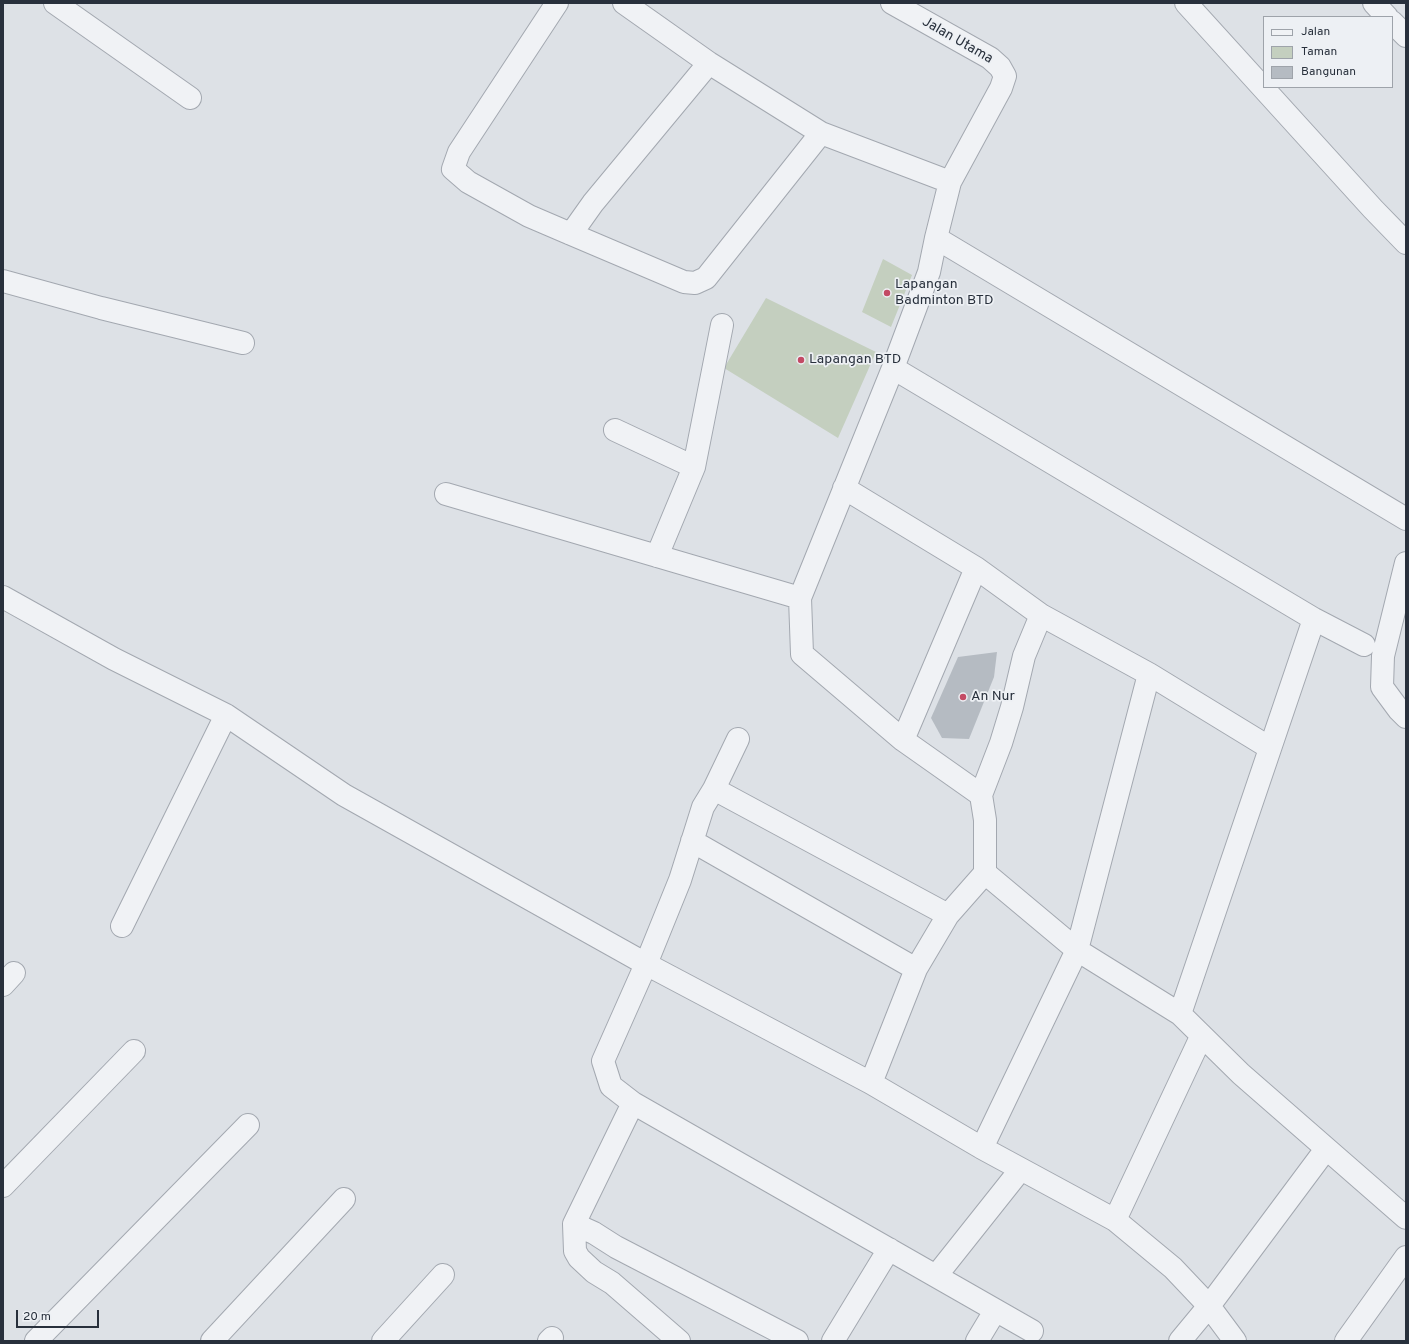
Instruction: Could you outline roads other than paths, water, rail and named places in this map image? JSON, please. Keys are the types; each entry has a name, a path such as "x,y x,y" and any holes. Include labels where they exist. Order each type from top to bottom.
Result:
{"street":[{"path":"55,3 190,98"},
{"path":"557,3 459,152 453,169 468,182 529,216 684,282 696,283 706,278 821,133"},
{"path":"624,3 709,63 821,133 950,182 929,272 893,368 800,598 802,654 903,740 982,795"},
{"name":"Jalan Utama","path":"892,3 990,58 1000,67 1005,76 1001,88 950,182"},
{"path":"1186,3 1263,88"},
{"path":"1374,3 1386,16"},
{"path":"1393,23 1406,36"},
{"path":"571,234 593,203 709,63"},
{"path":"1263,88 1373,209 1406,243"},
{"path":"936,238 1406,519"},
{"path":"3,281 101,308 242,343"},
{"path":"657,556 694,467 722,325"},
{"path":"893,368 1314,619 1364,645"},
{"path":"615,430 694,467"},
{"path":"844,488 976,568 1041,615 1149,674 1270,748"},
{"path":"446,494 800,598"},
{"path":"1406,563 1383,656 1382,687 1399,710 1406,716"},
{"path":"903,740 976,568"},
{"path":"3,597 114,659 226,715 344,795 646,964 871,1083 982,1148 1115,1220 1173,1268 1209,1306 1235,1341"},
{"path":"871,1083 916,969 948,915 985,873 985,820 982,795 1010,714 1024,656 1041,615"},
{"path":"1180,1014 1314,619"},
{"path":"982,1148 1077,950 1149,674"},
{"path":"122,926 226,715"},
{"path":"738,739 714,789 703,807 680,880 646,964 603,1062 611,1086 633,1103 1032,1331"},
{"path":"714,789 948,915"},
{"path":"692,841 916,969"},
{"path":"985,873 1077,950 1180,1014 1241,1074 1406,1218"},
{"path":"1115,1220 1202,1037"},
{"path":"3,1186 134,1051"},
{"path":"633,1103 574,1224 575,1251 579,1258 594,1272 612,1283 679,1341"},
{"path":"36,1341 248,1125"},
{"path":"1180,1341 1209,1306 1326,1148"},
{"path":"936,1276 1021,1169"},
{"path":"212,1341 344,1199"},
{"path":"574,1224 594,1233 616,1248 797,1341"},
{"path":"833,1341 889,1249"},
{"path":"1346,1341 1406,1257"},
{"path":"383,1341 443,1275"},
{"path":"977,1341 995,1311"}],"place":[{"name":"Lapangan Badminton BTD","path":"887,293"},
{"name":"Lapangan BTD","path":"801,360"},
{"name":"An Nur","path":"963,697"}]}
